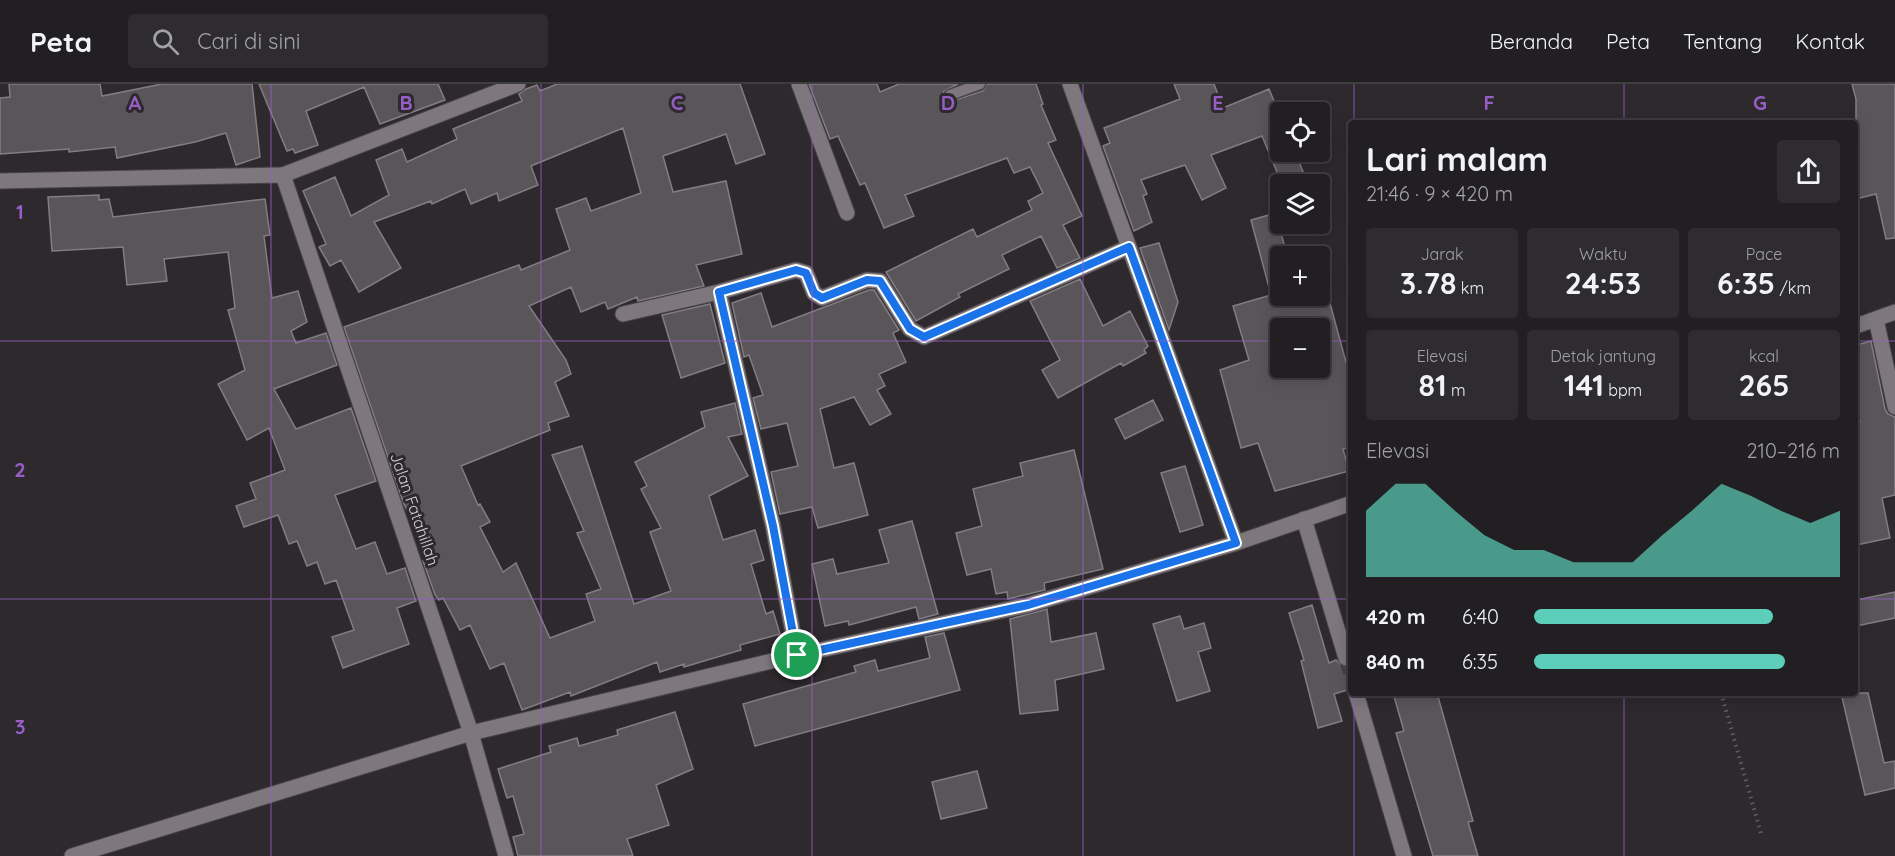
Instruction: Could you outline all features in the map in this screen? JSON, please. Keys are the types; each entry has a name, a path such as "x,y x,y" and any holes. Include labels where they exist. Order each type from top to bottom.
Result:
{"street":[{"path":"0,181 283,175 518,84"},
{"path":"799,84 847,213"},
{"path":"1070,84 1236,543"},
{"name":"Jalan Fatahillah","path":"283,175 471,733 506,856"},
{"path":"623,314 719,292 796,270 806,273 814,293 822,298 867,280 880,281 910,329 924,337 1129,247"},
{"path":"719,292 771,515 797,655"},
{"path":"1858,325 1895,312"},
{"path":"1876,318 1895,407"},
{"path":"72,856 471,733 797,655 1028,605 1236,543 1348,504"},
{"path":"1305,519 1346,658"},
{"path":"1357,696 1404,856"}],"lane":[{"path":"950,95 980,84"}],"path":[{"path":"1722,696 1762,837"}],"building":[{"path":"9,84 100,84 102,96 162,84 252,84 260,157 236,165 226,133 195,142 117,158 115,147 69,152 69,149 0,154 0,98 10,97"},
{"path":"259,84 438,84 445,100 380,124 364,87 306,111 318,145 295,153 293,149 287,151"},
{"path":"557,84 740,84 765,154 736,164 726,134 663,156 673,192 726,181 742,254 696,265 704,286 638,301 637,297 608,309 605,302 581,312 571,287 529,306 566,360 571,374 555,382 569,416 548,423 550,430 461,466 478,505 480,504 490,522 480,527 503,572 516,563 550,638 595,621 586,594 601,589 577,533 584,531 552,455 582,446 634,604 671,591 650,532 661,528 641,489 647,486 635,462 705,427 701,412 735,403 742,434 728,437 748,476 709,496 723,540 755,530 764,560 751,564 766,614 773,611 780,634 740,645 741,650 684,667 684,664 660,672 657,662 571,696 570,692 522,710 504,663 490,669 470,625 460,630 443,598 439,600 435,595 423,561 431,558 403,502 344,327 519,265 521,270 570,250 556,209 586,198 591,211 641,193 623,128 531,166 538,185 499,201 497,193 471,204 465,189 432,204 431,201 374,222 401,268 359,292 341,260 330,266 319,247 326,244 303,191 335,177 351,216 389,195 376,160 402,149 407,162 457,139 453,129 522,101 519,94 526,89 537,85 540,91"},
{"path":"809,84 877,84 880,92 899,84 958,84 944,91 943,98 949,102 983,91 987,84 1036,84 1043,104 1041,105 1056,140 1048,143 1082,216 1063,225 1080,258 1057,268 1041,236 1002,255 1009,269 958,294 960,297 916,321 886,272 973,229 977,237 1032,210 1028,201 1043,193 1030,167 1014,173 1007,158 905,195 914,216 884,228 865,183 860,185 838,136 830,139"},
{"path":"1174,84 1214,84 1223,108 1269,89 1274,102 1270,102 1270,155 1262,136 1211,155 1226,188 1202,200 1185,165 1141,180 1147,194 1143,196 1152,222 1134,231 1103,146 1110,143 1104,128 1180,99"},
{"path":"1852,84 1895,84 1895,238 1886,239 1876,194 1858,198 1856,99"},
{"path":"1273,162 1299,162 1304,174 1278,174"},
{"path":"99,195 99,200 109,199 113,217 265,199 270,235 264,236 272,298 298,291 307,322 291,331 296,343 326,333 337,365 274,389 296,429 351,408 376,481 335,495 356,549 375,542 387,574 405,568 416,601 397,608 409,644 343,668 332,637 354,630 336,580 325,584 317,562 307,566 297,541 289,544 278,515 244,527 236,506 256,499 250,483 285,470 269,428 247,440 218,384 245,370 228,310 235,308 228,252 164,259 167,281 127,285 123,247 52,251 48,197"},
{"path":"1270,215 1270,234 1281,234 1284,246 1270,246 1270,291 1251,220"},
{"path":"1159,243 1178,302 1169,330 1140,248"},
{"path":"1080,279 1103,326 1130,311 1148,346 1144,350 1146,353 1123,366 1121,363 1058,398 1042,370 1060,360 1030,301"},
{"path":"874,290 899,330 893,333 906,362 879,374 885,386 877,390 891,414 870,425 854,397 820,409 834,468 854,463 868,515 818,528 812,507 780,514 771,472 798,466 787,423 761,429 753,398 763,395 749,355 744,357 732,303 761,293 772,327"},
{"path":"1270,295 1270,306 1330,306 1330,303 1348,369 1348,448 1343,449 1348,471 1275,491 1258,443 1241,448 1220,370 1249,360 1233,306"},
{"path":"710,304 725,363 681,378 662,315"},
{"path":"1871,341 1885,409 1888,414 1895,417 1895,495 1882,498 1890,538 1858,545 1858,422 1860,422 1858,344"},
{"path":"1153,400 1163,420 1125,439 1115,419"},
{"path":"1074,450 1103,569 1044,583 1045,590 1008,599 1007,592 996,594 991,569 967,575 956,533 982,526 973,489 1023,476 1020,463"},
{"path":"1185,466 1203,525 1180,532 1161,473"},
{"path":"912,521 938,614 919,619 916,607 849,625 848,621 825,626 812,564 833,559 837,574 889,563 879,530"},
{"path":"1895,592 1895,618 1858,626 1858,600"},
{"path":"1312,605 1329,663 1336,660 1343,667 1348,666 1348,689 1334,694 1342,721 1318,728 1301,661 1304,660 1289,613"},
{"path":"1047,609 1051,642 1096,633 1104,669 1055,680 1058,710 1020,714 1010,619"},
{"path":"1180,616 1184,629 1204,623 1211,648 1198,652 1210,691 1177,701 1153,624"},
{"path":"944,633 960,690 755,746 743,704 856,672 854,666 875,660 878,671 930,658 925,637"},
{"path":"1858,693 1868,693 1884,763 1895,761 1895,788 1865,795 1842,696 1858,696"},
{"path":"1394,696 1438,696 1473,821 1468,822 1478,856 1433,856 1396,733 1404,731"},
{"path":"675,712 693,769 656,785 669,825 627,839 633,856 518,856 513,837 524,834 513,796 507,798 498,769 551,752 549,746 577,738 579,746 618,735 617,730"},
{"path":"977,771 987,808 941,819 932,782"}],"tunnel":[{"path":"1346,658 1348,665"}],"route":[{"path":"1129,247 1236,543 1028,605 797,655 773,526 719,292 796,270 806,273 814,293 822,298 867,280 880,281 910,329 924,337 1129,247"}]}
